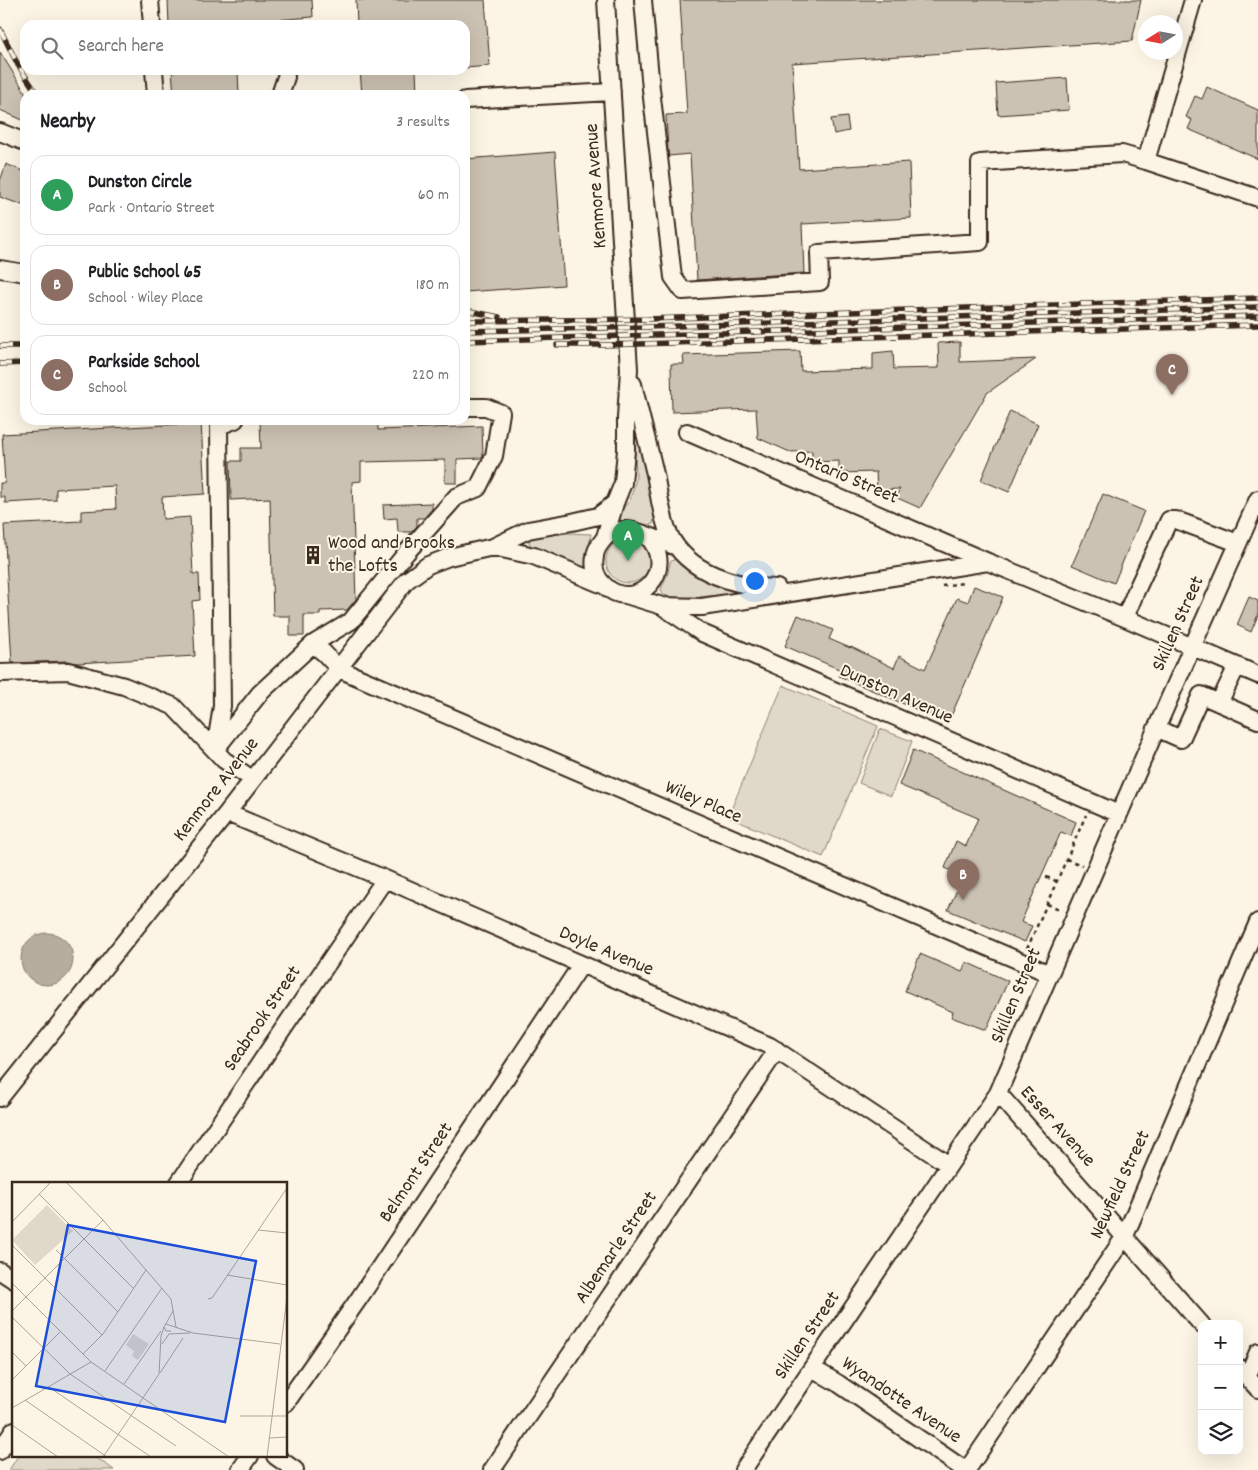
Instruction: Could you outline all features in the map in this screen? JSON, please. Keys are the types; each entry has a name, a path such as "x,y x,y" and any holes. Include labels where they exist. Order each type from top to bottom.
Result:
{"street":[{"path":"150,0 152,20"},
{"name":"Kenmore Avenue","path":"0,1098 226,813 406,581 428,565 450,557 493,547 528,530 604,525 623,483 629,369 606,0"},
{"path":"643,0 651,89 673,277 683,291 820,282 819,253 980,242 980,163 1122,154 1258,198"},
{"path":"1146,162 1193,0"},
{"path":"154,75 156,90"},
{"path":"282,90 286,77"},
{"path":"470,100 612,92"},
{"path":"0,132 20,140"},
{"path":"0,269 20,273"},
{"name":"Kenmore Avenue","path":"629,369 663,517"},
{"path":"215,750 260,693 313,644 351,621 407,552 456,497 478,488 494,456 501,413 486,406 470,408"},
{"path":"215,750 222,706 219,426 222,425"},
{"name":"Ontario Street","path":"687,432 988,562 1258,675"},
{"name":"Skillen Street","path":"743,1470 998,1093 1156,728 1258,499"},
{"path":"626,595 638,593 646,589 653,582 657,574 663,517"},
{"path":"663,517 669,534 677,547 702,569 730,582 756,588 826,588"},
{"path":"1125,618 1169,520 1176,520 1238,543"},
{"path":"677,547 639,532 604,525 595,555 594,566 597,576 603,585 611,591 662,606 702,607 988,562"},
{"path":"646,535 656,548 659,565"},
{"name":"Kenmore Avenue","path":"493,547 534,556 603,585"},
{"name":"Dunston Avenue","path":"662,606 702,633 1119,814"},
{"path":"313,644 324,652 339,669"},
{"path":"1220,703 1237,666"},
{"name":"Wiley Place","path":"339,669 1050,974"},
{"path":"0,673 68,671 124,686 173,706 224,760 252,779"},
{"path":"1156,728 1181,739 1201,695 1258,720"},
{"path":"1170,697 1195,708"},
{"name":"Doyle Avenue","path":"226,813 385,879 770,1046 949,1165"},
{"name":"Seabrook Street","path":"179,1182 385,879"},
{"name":"Newfield Street","path":"966,1470 1125,1236 1258,922"},
{"name":"Belmont Street","path":"288,1401 366,1289 580,965"},
{"name":"Albemarle Street","path":"492,1470 777,1050"},
{"name":"Esser Avenue","path":"998,1093 1198,1320"},
{"path":"0,1271 12,1279"},
{"path":"1248,1378 1258,1352"},
{"name":"Wyandotte Avenue","path":"812,1368 839,1384 966,1470"},
{"path":"0,1451 12,1433"},
{"path":"240,1470 249,1458"},
{"path":"278,1458 295,1470"}],"path":[{"path":"1025,954 1088,811"},
{"path":"1066,859 1084,866"},
{"path":"1046,877 1056,881"},
{"path":"1047,904 1065,911"}],"shaded area":[{"path":"634,424 648,475 653,502 653,524 647,525 620,521 619,513 630,500 636,479"},
{"path":"567,533 591,534 586,566 582,569 530,546 529,541 534,537"},
{"path":"624,539 632,539 644,545 650,561 644,577 632,583 624,583 612,577 606,565 606,557 612,545"},
{"path":"675,559 713,584 744,594 678,598 663,595 661,589 668,573 670,562"},
{"path":"783,685 878,726 823,857 728,817"},
{"path":"880,729 912,741 891,796 859,783"},
{"path":"47,933 57,935 65,941 71,949 73,959 71,969 65,977 57,983 47,985 37,983 29,977 23,969 21,959 23,949 29,941 37,935"},
{"path":"17,1458 97,1458 114,1470 9,1470"}],"building":[{"path":"168,0 312,0 313,17 274,20 169,20"},
{"path":"356,0 485,0 490,66 470,68 470,20 357,20"},
{"path":"680,0 1141,0 1132,41 792,63 799,169 909,162 911,218 802,224 804,273 697,280 690,154 669,156 668,151 666,115 687,114"},
{"path":"0,52 24,90 20,90 20,119 0,110"},
{"path":"172,75 238,75 239,90 174,90"},
{"path":"360,75 416,75 417,90 362,90"},
{"path":"1067,78 1069,110 998,115 996,83"},
{"path":"1207,87 1258,110 1258,159 1188,129 1192,120 1186,117 1195,96 1202,99"},
{"path":"847,117 849,131 834,134 831,119"},
{"path":"555,152 564,285 470,292 470,159"},
{"path":"6,164 20,170 20,204 0,197 0,181"},
{"path":"960,342 960,362 1036,359 987,393 920,508 895,497 900,489 877,490 876,472 839,473 839,461 812,462 812,451 790,452 758,438 756,409 672,412 671,364 684,364 683,355 800,351 801,371 873,369 873,353 893,351 894,369 939,368 938,343"},
{"path":"1010,411 1038,424 1009,492 981,480"},
{"path":"165,425 201,425 205,494 162,497 163,519 190,517 193,574 199,574 200,600 192,601 195,656 77,663 68,661 12,663 4,525 81,521 81,511 116,509 115,486 56,489 56,500 5,503 5,497 0,497 0,483 5,483 2,434"},
{"name":"Wood and Brooks the Lofts","path":"260,425 378,425 378,430 482,426 483,456 482,458 457,459 457,483 445,483 445,460 361,462 361,481 352,482 356,599 347,610 320,611 320,615 304,615 304,636 290,636 290,616 273,616 270,498 231,500 230,461 241,461 241,448 261,448"},
{"path":"1103,494 1144,511 1114,583 1072,565"},
{"path":"432,503 432,509 424,518 417,518 417,526 412,532 398,532 397,518 384,519 383,505"},
{"path":"974,586 1003,597 948,723 839,676 841,670 785,646 798,615 833,630 829,639 851,647 894,668 899,656 925,669 957,598 968,602"},
{"path":"1249,597 1258,601 1258,615 1251,632 1237,625"},
{"path":"913,750 1076,822 1071,836 1061,832 1021,922 1032,926 1025,942 948,910 963,876 945,868 956,841 966,846 978,818 899,785"},
{"path":"920,954 962,972 966,962 1008,981 986,1030 951,1017 953,1012 905,991"}],"railway":[{"path":"0,29 20,68"},
{"path":"25,75 35,90"},
{"path":"470,321 648,319 1258,298"},
{"path":"470,331 648,327 1258,307"},
{"path":"470,311 499,317"},
{"path":"470,341 1258,316"},
{"path":"557,345 1258,325"},
{"path":"0,346 20,346"},
{"path":"0,364 20,363"}],"place":[{"name":"Parkside School","path":"1172,395"},
{"name":"Wood and Brooks the Lofts","path":"313,555"},
{"name":"Dunston Circle","path":"628,561"},
{"name":"Public School 65","path":"963,900"}]}
